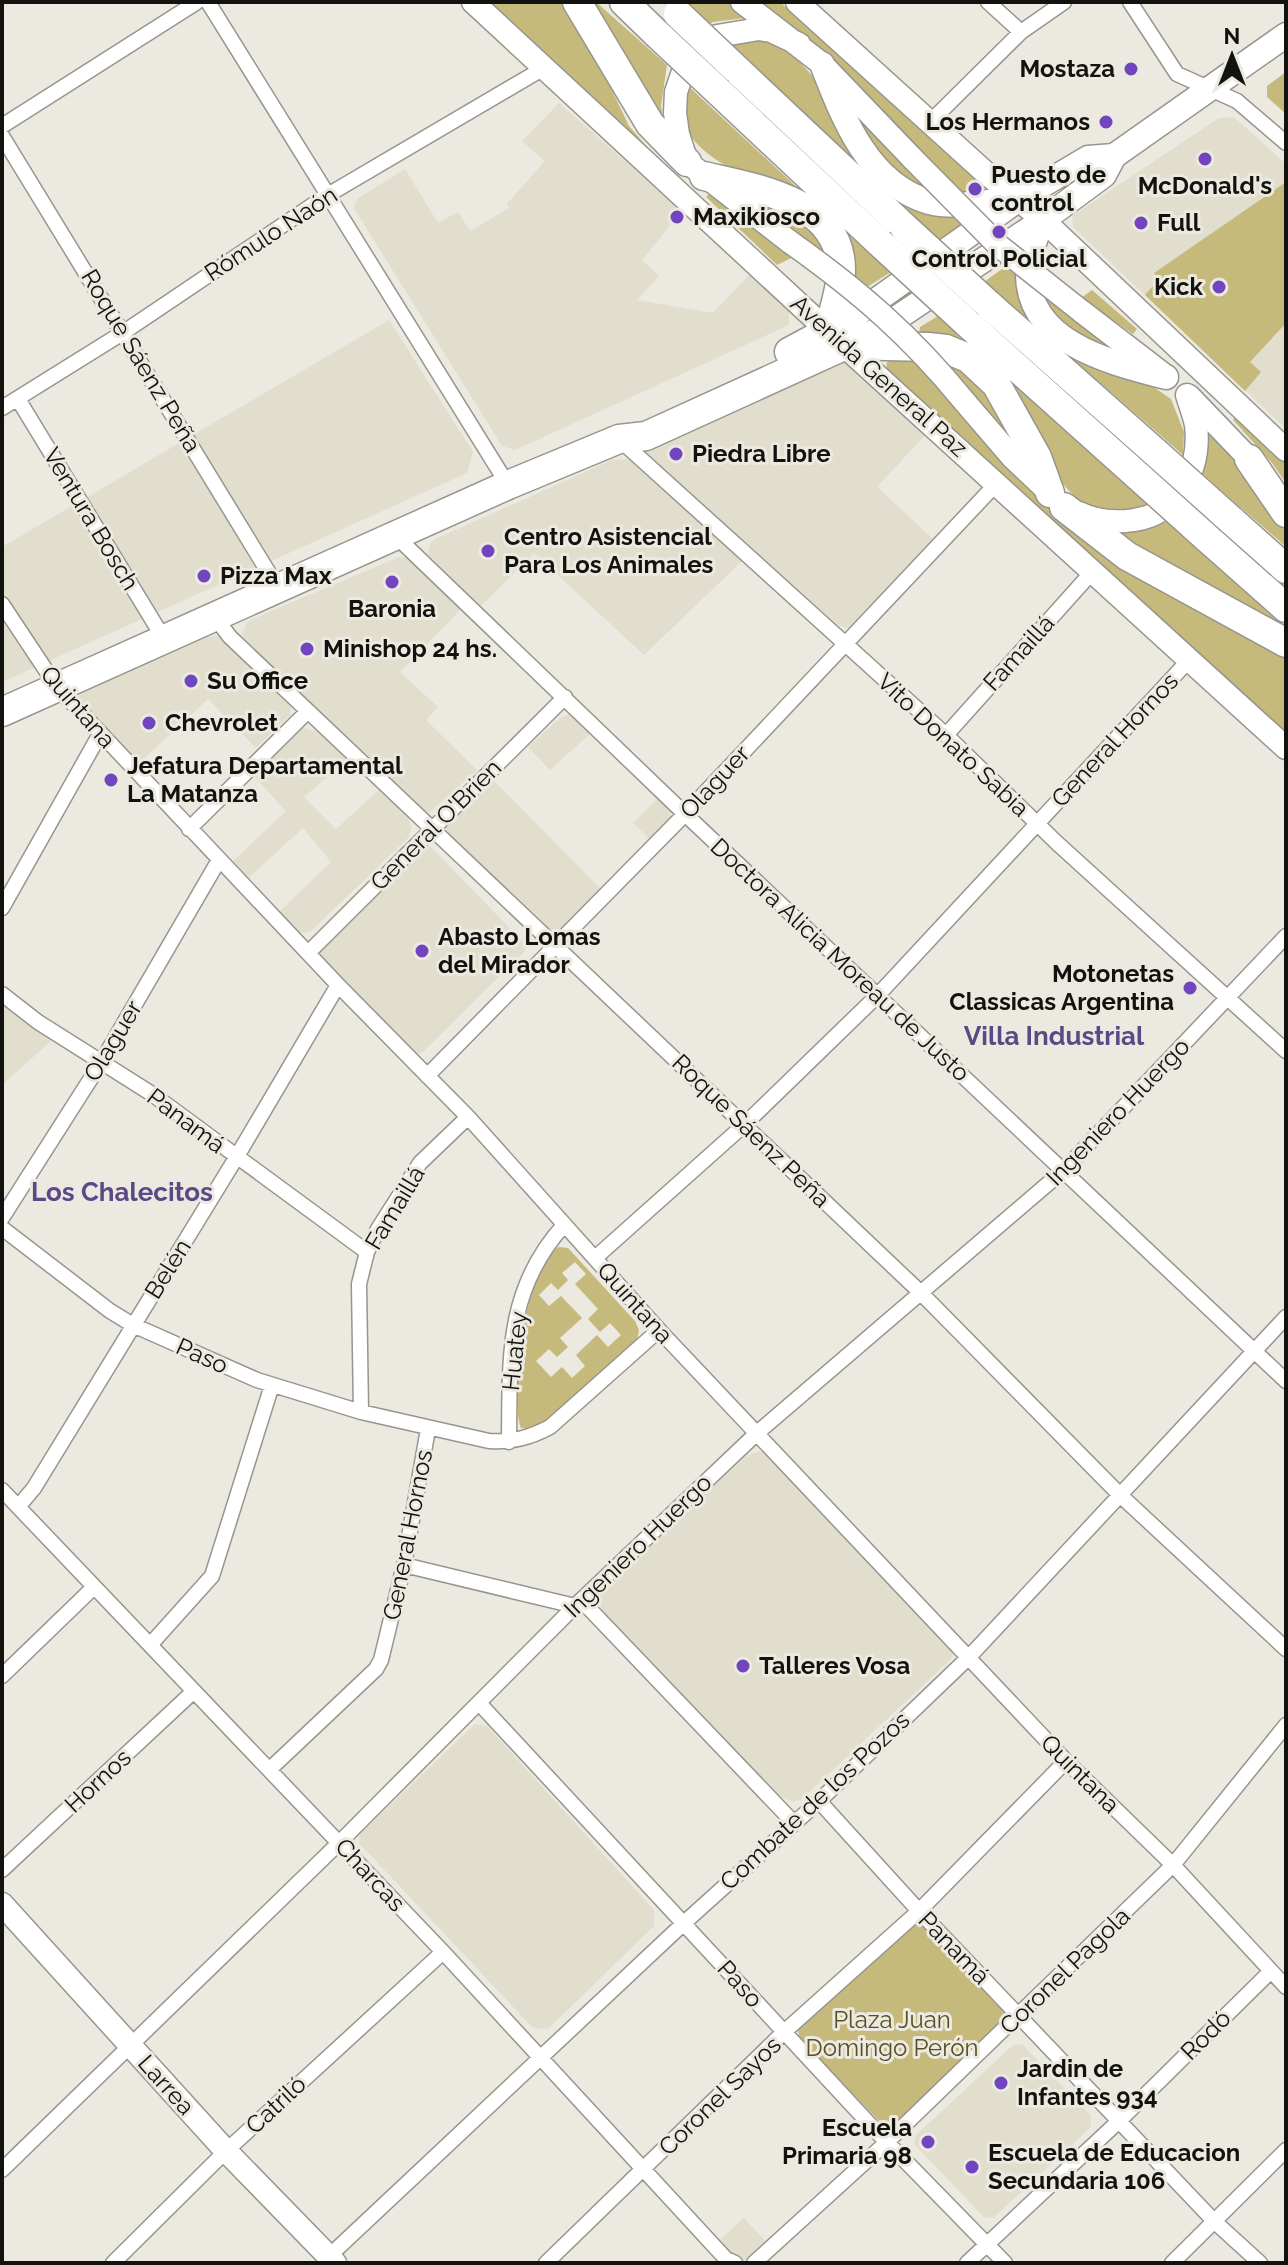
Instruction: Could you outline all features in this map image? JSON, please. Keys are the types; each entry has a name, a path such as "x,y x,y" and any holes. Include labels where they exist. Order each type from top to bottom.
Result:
{"highway":[{"path":"577,2 650,124 696,169 774,194 798,205 826,228 837,248 841,273 837,338"},
{"path":"624,2 966,322 1286,608"},
{"path":"672,8 988,304 1286,569"},
{"path":"2,712 508,485 619,439 632,425 806,343 837,338 946,349 968,358 1005,396 1057,500 1127,556 1286,643"},
{"path":"1249,459 1286,513"}],"main road":[{"path":"837,338 882,328 1043,220 1104,175 1114,156 1286,35"},
{"path":"822,64 839,107 861,147 874,166 892,183 930,202 964,204 1019,199"},
{"path":"837,338 857,314 1019,199 1088,158 1114,156"},
{"path":"1043,220 1030,255 1028,272 1033,302 1046,322 1080,349 1112,363 1166,377"}],"street":[{"path":"2,126 197,2"},
{"path":"208,2 508,485"},
{"name":"Avenida General Paz","path":"473,2 1286,748"},
{"path":"742,2 822,64 999,246 1187,395 1286,496"},
{"path":"797,2 1043,220 1286,450"},
{"path":"988,2 1021,32"},
{"path":"930,122 1021,32 1064,2"},
{"path":"1130,2 1177,74 1237,101 1286,143"},
{"path":"799,44 759,29 717,36 688,57 676,92 678,134 696,169 890,319 927,356 1013,458 1057,500 1091,519 1118,522 1139,519 1172,504 1189,476 1195,449 1196,423 1187,395"},
{"name":"Rómulo Naón","path":"2,408 124,332 326,196 544,68"},
{"name":"Roque Sáenz Peña","path":"2,136 278,588"},
{"name":"Ventura Bosch","path":"18,399 164,639"},
{"name":"Vito Donato Sabia","path":"619,439 946,735 1038,824 1286,1051"},
{"name":"Olaguer","path":"427,1076 685,814 997,483"},
{"name":"Doctora Alicia Moreau de Justo","path":"398,535 685,814 1286,1381"},
{"name":"Famaillá","path":"946,735 1093,571"},
{"name":"Quintana","path":"2,604 57,687 100,734 468,1117 659,1330 1066,1761 1173,1865 1286,1987"},
{"name":"Roque Sáenz Peña","path":"214,616 230,637 921,1293 1120,1495 1286,1649"},
{"name":"General Hornos","path":"595,1258 744,1125 878,995 1190,659"},
{"name":"General O'Brien","path":"308,953 565,697"},
{"path":"189,829 308,711"},
{"path":"2,908 100,734"},
{"name":"Olaguer","path":"2,1218 102,1061 219,860"},
{"name":"Ingeniero Huergo","path":"2,2170 339,1843 578,1603 757,1433 1064,1170 1286,936"},
{"name":"Belén","path":"18,1507 34,1488 338,985"},
{"name":"Panamá","path":"2,994 38,1022 152,1094 367,1252"},
{"name":"Famaillá","path":"361,1412 359,1284 367,1252 420,1163 468,1117"},
{"name":"Huatey","path":"509,1442 510,1354 516,1310 545,1246 564,1225"},
{"name":"Paso","path":"2,1228 110,1311 133,1325 272,1385 428,1429"},
{"name":"Combate de los Pozos","path":"329,2261 969,1657 1286,1317"},
{"name":"General Hornos","path":"270,1769 376,1669 385,1650 404,1565 428,1429 489,1441 509,1442 530,1438 550,1427 659,1330"},
{"path":"150,1645 212,1576 272,1385"},
{"name":"Charcas","path":"2,1490 443,1952 726,2259 735,2263"},
{"path":"404,1565 578,1603 794,1823"},
{"path":"2,1676 94,1587"},
{"name":"Hornos","path":"2,1870 194,1691"},
{"name":"Paso","path":"479,1703 887,2142 1005,2263"},
{"name":"Coronel Pagola","path":"754,2263 887,2142 1173,1865 1286,1725"},
{"name":"Coronel Sayos","path":"546,2263 784,2032 919,1911 1066,1761"},
{"name":"Panamá","path":"819,1801 919,1911 1215,2222 1260,2263"},
{"name":"Larrea","path":"2,1904 329,2261"},
{"name":"Catriló","path":"113,2263 226,2151 443,1952"},
{"name":"Rodó","path":"967,2263 1120,2120 1270,1972"},
{"path":"1172,2263 1286,2150"}],"shaded area":[{"path":"559,103 682,211 642,260 659,276 637,300 713,313 751,273 789,308 789,325 515,450 502,446 354,208 357,199 405,169 438,223 458,212 470,231 509,208 507,204 545,161 522,141"},
{"path":"1234,117 1286,164 1286,429 1073,227 1072,216 1219,118"},
{"path":"389,320 473,452 467,473 2,682 2,547"},
{"path":"839,362 848,362 929,431 877,487 933,539 854,626 848,628 838,625 645,453 646,449"},
{"path":"630,459 743,560 644,655 534,553 481,606 428,554 430,543 435,539 612,460"},
{"path":"399,557 410,558 462,608 400,672 438,707 426,720 477,770 429,813 421,809 246,644 242,633 248,621"},
{"path":"219,636 291,705 290,715 256,748 208,699 138,764 80,703 78,698 81,694 206,637"},
{"path":"571,714 592,732 550,770 528,747 560,718"},
{"path":"296,730 317,731 347,759 304,797 336,829 379,790 405,814 411,829 408,838 312,930 305,933 297,932 278,913 331,862 303,828 246,880 230,864 286,811 251,773"},
{"path":"492,779 603,891 555,935 548,933 442,829"},
{"path":"658,798 669,809 672,819 652,841 633,823"},
{"name":"Abasto Lomas del Mirador","path":"425,846 431,847 526,945 525,951 418,1054 412,1053 317,952"},
{"path":"2,1002 51,1041 2,1085"},
{"path":"766,1452 951,1645 953,1653 951,1659 802,1799 793,1802 777,1795 604,1614 597,1598 600,1590 748,1455"},
{"path":"475,1724 487,1726 654,1910 654,1926 548,2029 533,2028 360,1844 359,1835"},
{"path":"1022,2044 1091,2116 1091,2127 993,2218 984,2217 914,2144 916,2135 1013,2045"},
{"path":"744,2218 767,2243 744,2260 735,2257 720,2240"}],"green space":[{"path":"487,2 565,2 589,42 629,126 661,163"},
{"path":"587,2 596,2 667,65 661,106 663,119"},
{"path":"685,2 730,2 749,15 709,25"},
{"path":"760,2 780,2 976,179 968,192 955,191 838,67"},
{"path":"761,39 794,57 811,74 848,139 950,213 961,225 940,240 724,41"},
{"path":"1286,72 1286,114 1267,97 1267,86"},
{"path":"686,84 817,206 737,172 700,147 688,132 683,115"},
{"path":"847,100 931,194 890,173"},
{"name":"Kick","path":"1286,182 1286,323 1250,362 1261,372 1245,391 1145,295 1159,279 1154,273"},
{"path":"739,189 811,221 833,260 790,231"},
{"path":"709,194 797,255 777,265 706,197"},
{"path":"828,217 891,272 867,287 849,272"},
{"path":"1006,266 1020,279 1023,297 1171,399 1184,432 1183,455 984,282"},
{"path":"1092,290 1137,329 1133,334 1081,298"},
{"path":"1045,297 1127,356 1087,345 1045,306"},
{"path":"938,316 977,354 919,336 920,327"},
{"path":"936,355 972,372 1021,451"},
{"path":"899,356 912,358 1048,504 1286,658 1286,734 886,371 887,362"},
{"path":"994,367 1152,507 1103,512 1086,505 1070,491 1040,451"},
{"path":"1236,415 1286,462 1286,483 1233,420"},
{"path":"1212,431 1286,529 1286,547 1203,474 1208,451 1206,434"},
{"path":"1169,521 1286,629 1116,534 1148,530"},
{"path":"559,1247 568,1248 635,1321 639,1330 637,1340 540,1429 521,1428 517,1389 523,1331 537,1277 547,1257","holes":["575,1262 586,1274 575,1284 598,1309 588,1319 600,1332 610,1323 621,1335 608,1347 597,1335 576,1355 585,1366 572,1378 562,1367 551,1377 536,1361 549,1349 557,1357 568,1347 560,1338 582,1318 561,1296 549,1306 539,1295 551,1283 558,1290 568,1280 562,1273"]},
{"name":"Plaza Juan Domingo Perón","path":"919,1920 1006,2007 1005,2023 899,2122 890,2126 882,2124 800,2039 798,2030"}],"place":[{"name":"Mostaza","path":"1131,69"},
{"name":"Los Hermanos","path":"1106,122"},
{"name":"McDonald's","path":"1205,159"},
{"name":"Puesto de control","path":"975,189"},
{"name":"Maxikiosco","path":"677,217"},
{"name":"Full","path":"1141,223"},
{"name":"Control Policial","path":"999,232"},
{"name":"Kick","path":"1219,287"},
{"name":"Piedra Libre","path":"676,454"},
{"name":"Centro Asistencial Para Los Animales","path":"488,551"},
{"name":"Pizza Max","path":"204,576"},
{"name":"Baronia","path":"392,582"},
{"name":"Minishop 24 hs.","path":"307,649"},
{"name":"Su Office","path":"191,681"},
{"name":"Chevrolet","path":"149,723"},
{"name":"Jefatura Departamental La Matanza","path":"111,780"},
{"name":"Abasto Lomas del Mirador","path":"422,951"},
{"name":"Motonetas Classicas Argentina","path":"1190,988"},
{"name":"Talleres Vosa","path":"743,1666"},
{"name":"Jardin de Infantes 934","path":"1001,2083"},
{"name":"Escuela Primaria 98","path":"928,2142"},
{"name":"Escuela de Educacion Secundaria 106","path":"972,2167"}],"district":[{"name":"Villa Industrial","path":"1054,1036"},
{"name":"Los Chalecitos","path":"122,1192"}]}
